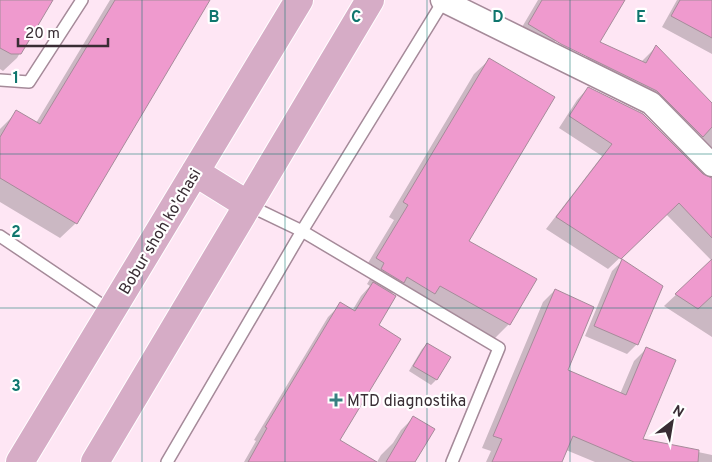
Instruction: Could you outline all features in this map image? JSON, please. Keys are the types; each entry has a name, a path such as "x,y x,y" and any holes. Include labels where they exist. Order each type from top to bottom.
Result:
{"main road":[{"name":"Bobur shoh ko'chasi","path":"20,462 298,0"},
{"path":"95,462 370,0"},
{"path":"195,172 248,205"}],"street":[{"path":"443,0 651,103 712,165"}],"lane":[{"path":"0,80 30,82 82,0"},
{"path":"167,462 302,231 443,0"},
{"path":"248,205 302,231 499,348 452,462"},
{"path":"0,236 111,311"}],"building":[{"path":"0,0 53,0 21,54 11,54 0,48"},
{"path":"115,0 210,0 77,224 0,178 0,137 16,110 40,124"},
{"path":"542,0 625,0 600,42 646,63 656,45 712,103 712,127 703,137 657,91 561,44 528,24"},
{"path":"680,0 712,0 712,38 671,16"},
{"path":"489,58 555,97 469,241 537,279 510,325 440,286 435,294 407,277 404,283 381,269 384,263 376,258 408,205 403,202"},
{"path":"588,87 643,114 703,174 712,178 712,238 679,203 621,259 556,217 612,144 569,116"},
{"path":"622,259 663,286 638,345 594,326"},
{"path":"712,259 712,296 698,309 675,294"},
{"path":"373,282 396,296 379,325 401,339 340,440 377,462 248,462 267,428 265,427 340,302 355,311"},
{"path":"555,289 594,307 568,370 626,395 646,347 676,360 643,439 699,450 698,462 634,462 573,436 562,462 492,462 502,439 493,436"},
{"path":"427,343 451,357 437,380 413,366"},
{"path":"413,416 435,429 415,462 386,462"}],"place":[{"name":"MTD diagnostika","path":"336,400"}]}
